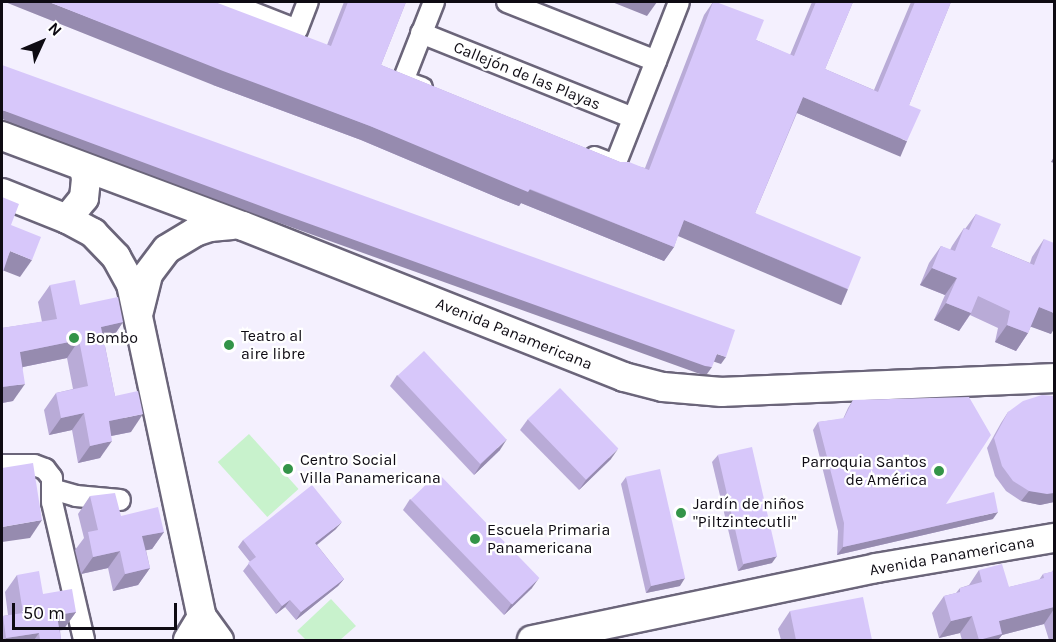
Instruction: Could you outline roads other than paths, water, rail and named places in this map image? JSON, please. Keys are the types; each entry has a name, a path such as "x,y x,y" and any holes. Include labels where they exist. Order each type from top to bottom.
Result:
{"street":[{"path":"226,2 297,30 308,2"},
{"path":"434,2 403,81 435,93"},
{"path":"507,2 656,61"},
{"path":"572,148 615,165 679,2"},
{"name":"Callejón de las Playas","path":"421,33 633,118"},
{"name":"Avenida Panamericana","path":"2,136 84,169 243,226 624,377 663,387 722,392 1054,378"},
{"path":"67,219 84,198 86,178 84,169"},
{"path":"2,193 67,219 93,233 116,256 131,284 195,629 219,640"},
{"path":"139,321 139,305 146,282 157,261 167,249 187,236 210,227 243,226"},
{"path":"2,465 34,465 45,469 52,478 52,502 84,640"},
{"path":"52,489 76,496 120,500"},
{"name":"Avenida Panamericana","path":"532,640 876,568 1054,538"}],"place":[{"name":"Bombo","path":"74,338"},
{"name":"Teatro al aire libre","path":"229,345"},
{"name":"Centro Social Villa Panamericana","path":"288,469"},
{"name":"Parroquia Santos de América","path":"939,471"},
{"name":"Jardín de niños \"Piltzintecutli\"","path":"681,513"},
{"name":"Escuela Primaria Panamericana","path":"475,539"}]}
